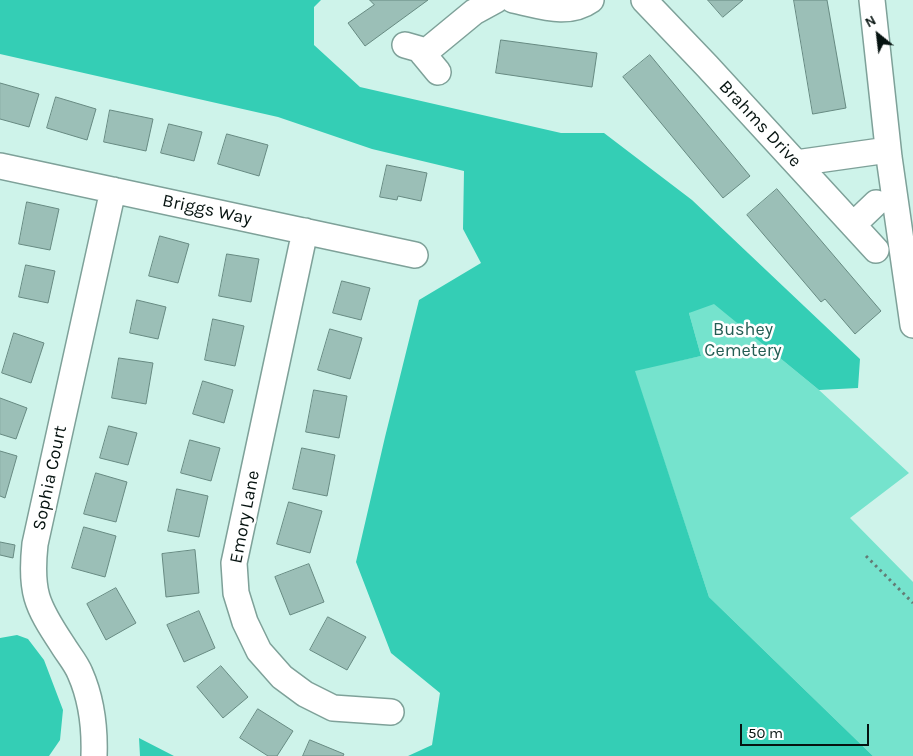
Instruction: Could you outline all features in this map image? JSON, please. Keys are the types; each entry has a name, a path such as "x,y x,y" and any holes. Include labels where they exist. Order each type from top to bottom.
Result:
{"street":[{"path":"422,57 474,12 496,0"},
{"path":"513,0 565,10 578,7 591,0"},
{"name":"Brahms Drive","path":"644,0 876,250"},
{"path":"872,0 888,150 913,325"},
{"path":"796,163 888,150"},
{"name":"Briggs Way","path":"0,166 415,255"},
{"name":"Sophia Court","path":"94,756 94,725 89,696 80,672 38,605 33,583 33,564 35,544 114,190"},
{"path":"853,225 876,203"},
{"name":"Emory Lane","path":"305,231 234,563 236,593 244,622 259,651 282,677 305,694 334,708 391,712"}],"path":[{"path":"866,556 913,603"}],"green space":[{"path":"0,0 321,0 314,7 314,45 360,87 561,133 604,133 692,200 860,359 858,388 819,390 714,304 689,313 701,356 635,371 709,597 873,756 408,756 432,745 440,693 391,653 356,562 419,300 481,263 463,229 464,171 372,149 278,117 0,54"},
{"name":"Bushey Cemetery","path":"722,285 769,349 819,390 909,473 850,518 913,582 913,756 873,756 709,597 634,370 701,356 689,313"},
{"path":"17,635 28,639 44,660 63,710 60,740 49,756 0,756 0,638"},
{"path":"139,738 174,756 140,756"}],"building":[{"path":"370,0 428,0 365,46 348,23 374,5"},
{"path":"708,0 743,0 723,17"},
{"path":"794,0 827,0 846,108 813,114"},
{"path":"501,40 597,53 592,87 496,73"},
{"path":"650,55 750,176 723,198 623,77"},
{"path":"0,83 39,94 29,127 0,119"},
{"path":"56,97 96,109 87,140 47,128"},
{"path":"110,110 153,119 146,151 104,142"},
{"path":"169,124 202,132 194,161 161,153"},
{"path":"227,134 268,145 259,176 218,164"},
{"path":"387,165 427,173 421,201 398,196 397,200 380,197"},
{"path":"777,189 881,311 855,334 825,299 821,302 747,215"},
{"path":"27,202 59,209 50,250 19,244"},
{"path":"160,236 189,244 178,283 149,276"},
{"path":"227,254 259,259 251,302 219,296"},
{"path":"26,265 55,271 48,303 19,297"},
{"path":"342,281 370,288 361,320 333,313"},
{"path":"137,300 166,307 158,339 130,333"},
{"path":"213,319 244,326 235,366 205,360"},
{"path":"330,329 362,338 350,379 318,370"},
{"path":"14,333 44,343 31,383 2,373"},
{"path":"119,358 153,363 146,404 112,398"},
{"path":"203,381 233,390 224,423 193,414"},
{"path":"314,390 347,396 339,438 306,432"},
{"path":"0,398 27,408 16,439 0,434"},
{"path":"109,426 137,433 128,465 100,458"},
{"path":"190,440 220,448 211,481 181,473"},
{"path":"302,448 335,455 327,496 293,489"},
{"path":"0,451 17,456 5,498 0,496"},
{"path":"96,473 127,482 116,522 84,514"},
{"path":"177,489 208,496 199,537 168,531"},
{"path":"289,502 322,511 310,553 277,544"},
{"path":"84,527 116,536 105,577 72,568"},
{"path":"0,542 15,545 13,558 0,555"},
{"path":"195,550 199,593 166,597 162,554"},
{"path":"309,564 324,602 290,615 275,577"},
{"path":"116,588 136,623 106,640 87,604"},
{"path":"199,611 215,648 184,662 167,625"},
{"path":"328,617 366,637 347,670 310,650"},
{"path":"221,666 248,697 223,718 197,687"},
{"path":"258,709 293,731 277,756 268,756 240,738"},
{"path":"310,740 344,754 343,756 303,756"}]}
